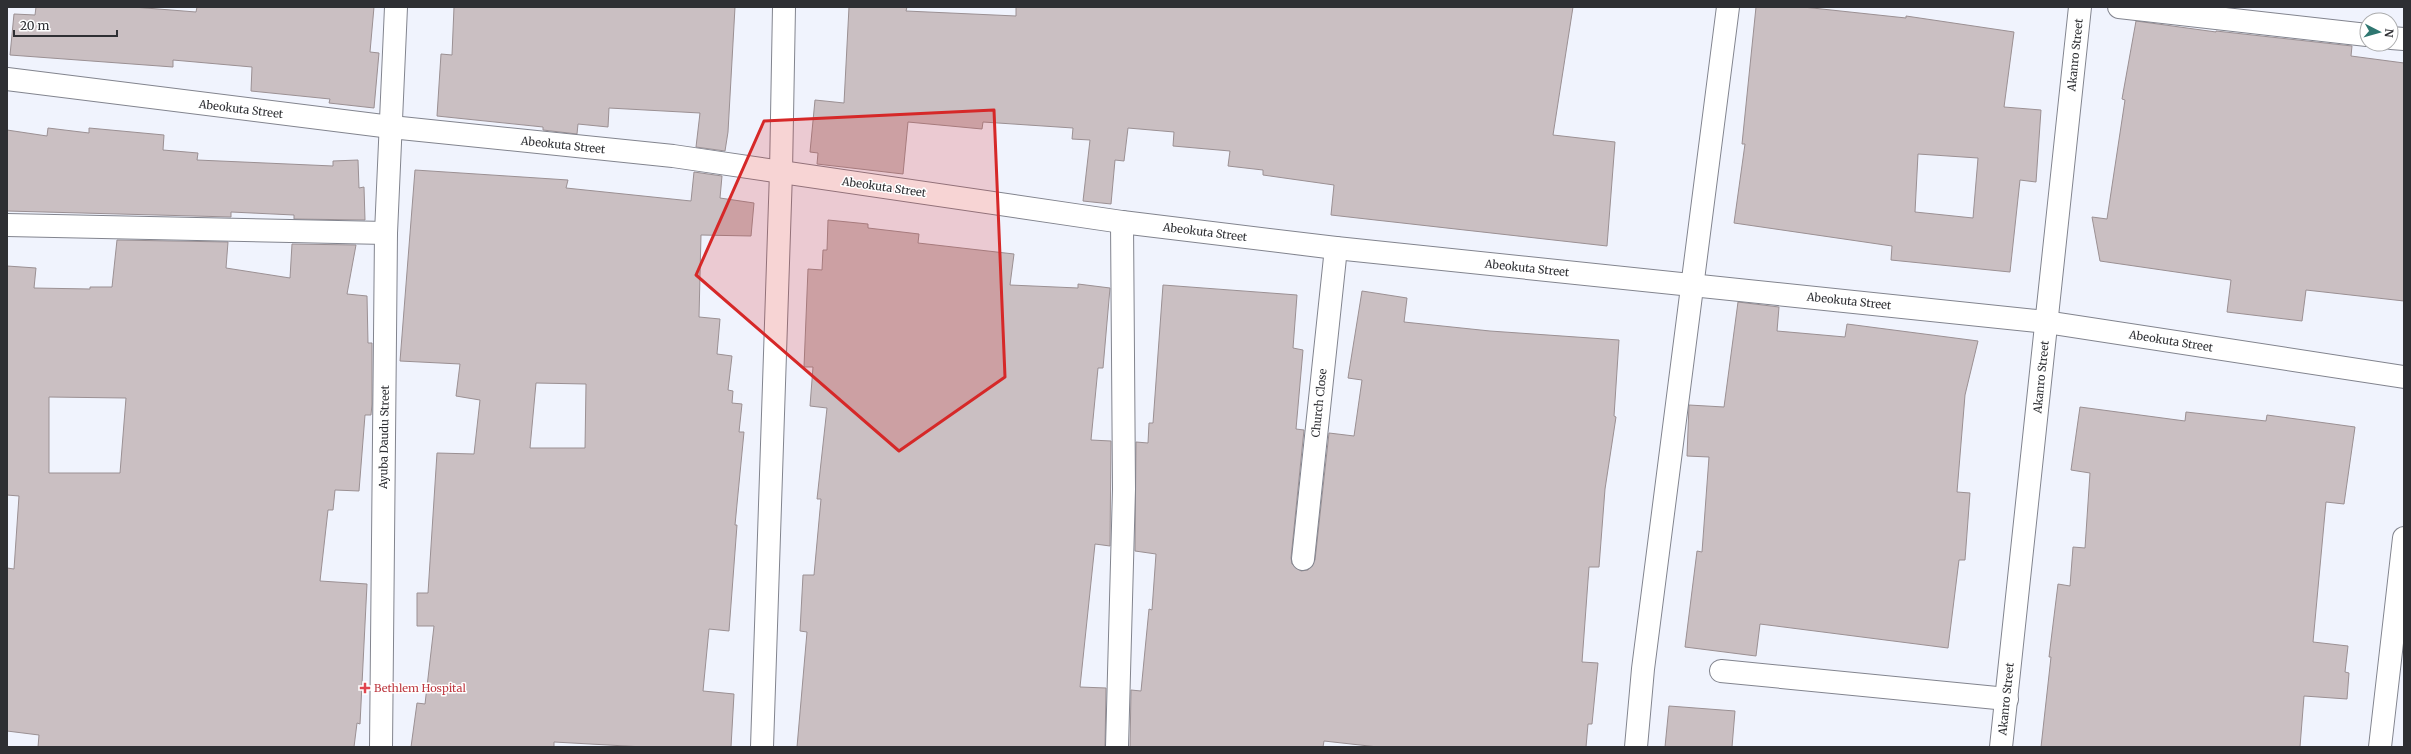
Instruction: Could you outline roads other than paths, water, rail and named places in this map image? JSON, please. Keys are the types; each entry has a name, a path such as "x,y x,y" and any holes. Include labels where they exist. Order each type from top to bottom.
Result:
{"street":[{"name":"Ayuba Daudu Street","path":"381,747 386,233 396,7"},
{"path":"762,747 781,172 784,7"},
{"path":"1636,747 1643,669 1728,7"},
{"name":"Akanro Street","path":"2001,747 2080,7"},
{"path":"2119,7 2359,34"},
{"name":"Abeokuta Street","path":"7,79 391,127 673,156 1122,222 1336,248 2046,322 2404,377"},
{"path":"1117,747 1124,489 1122,222"},
{"path":"7,225 386,233"},
{"name":"Church Close","path":"1302,559 1336,248"},
{"path":"2380,747 2404,538"},
{"path":"1721,671 2007,699"}],"place":[{"name":"Bethlem Hospital","path":"365,688"}]}
